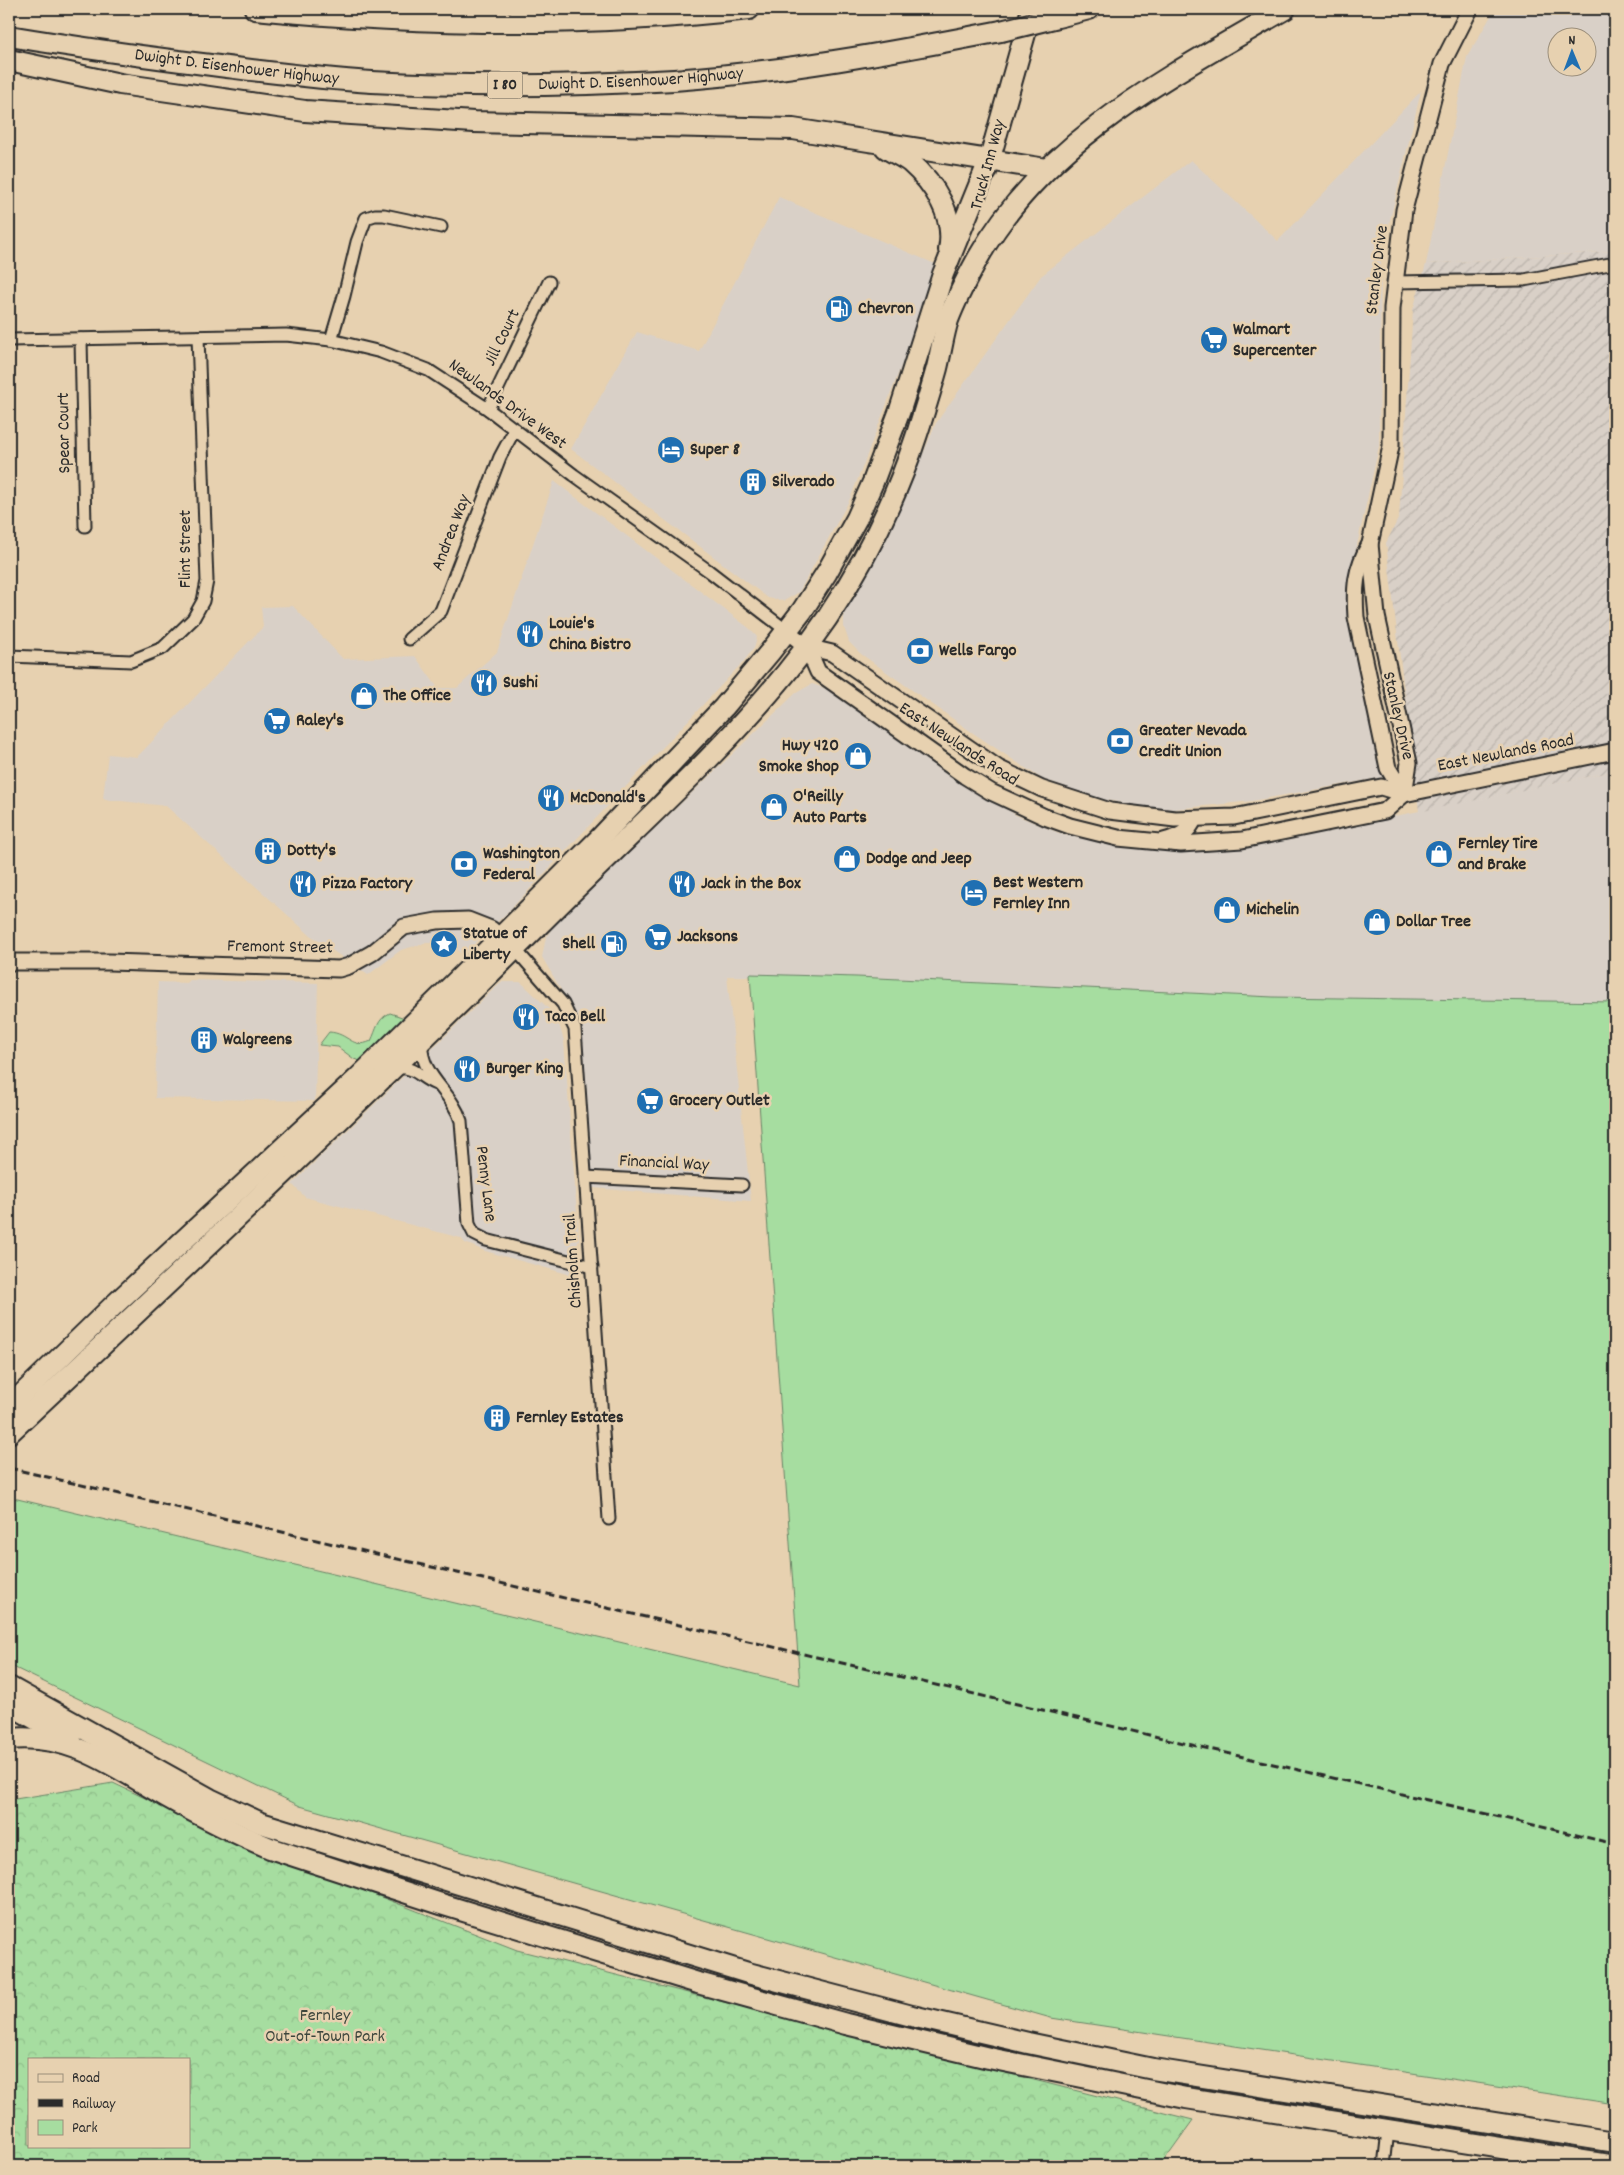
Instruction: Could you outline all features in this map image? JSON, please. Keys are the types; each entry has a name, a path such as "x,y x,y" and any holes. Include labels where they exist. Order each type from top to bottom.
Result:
{"highway":[{"path":"255,9 373,19 513,23 639,19 749,9"},
{"path":"313,9 439,12 496,9"},
{"name":"Truck Inn Way","path":"948,322 989,161 1032,9"},
{"name":"Dwight D. Eisenhower Highway","path":"9,36 170,60 370,82 533,85 676,79 860,57 1001,31 1089,9"},
{"path":"9,1434 422,1042 752,712 807,647 824,622 860,563 885,515 902,478 928,400 948,322 968,276 995,231 1046,169 1079,139 1129,102 1285,9"},
{"path":"9,60 120,84 305,111 474,122 794,129 1046,169"},
{"path":"878,143 908,161 927,179 941,200 947,215 951,243 944,274"},
{"path":"13,1402 113,1306 358,1078 502,936 600,838 724,708 787,631 827,572 857,518 873,482 900,410 944,274 989,161"},
{"path":"9,1687 234,1811 287,1832 759,1976 912,2016 1028,2043 1162,2070 1615,2142"},
{"path":"9,1704 58,1730 86,1750 239,1835 318,1864 647,1968 846,2024 989,2058 1117,2085 1388,2131 1615,2166"},
{"path":"9,1739 33,1737 55,1740 86,1750"},
{"path":"318,1864 402,1880 419,1880 425,1873"},
{"path":"759,1976 771,1988 784,1994 828,2006 836,2011 846,2024"},
{"path":"846,2024 859,2018 889,2019 912,2016"}],"street":[{"name":"Stanley Drive","path":"1404,794 1409,764 1376,610 1370,544 1392,440 1391,324 1394,282 1404,210 1442,64 1470,9"},
{"path":"331,340 357,242 366,218 384,215 441,227"},
{"path":"1394,282 1524,280 1615,263"},
{"name":"Jill Court","path":"488,409 549,282"},
{"name":"Newlands Drive West","path":"9,340 286,335 331,340 382,352 428,370 488,409 574,474 709,571 787,631"},
{"name":"Flint Street","path":"9,656 131,661 163,648 193,619 203,601 207,581 198,337"},
{"name":"Spear Court","path":"81,339 85,526"},
{"name":"Andrea Way","path":"409,640 441,611 500,457 515,429"},
{"name":"Stanley Drive","path":"1370,544 1360,560 1357,574 1355,594 1356,617 1388,768 1404,794"},
{"name":"East Newlands Road","path":"787,631 807,647 832,653 998,768 1042,789 1110,810 1151,817 1194,819 1254,814 1381,787 1404,794 1615,751"},
{"name":"East Newlands Road","path":"807,647 818,672 965,776 991,792 1015,805 1070,826 1118,838 1158,843 1222,843 1281,834 1385,811 1404,794"},
{"path":"1158,843 1179,837 1188,830 1194,819"},
{"name":"Fremont Street","path":"9,962 109,962 339,969 349,966 372,952 404,927 446,920 468,920 502,936 563,1004"},
{"name":"Chisholm Trail","path":"563,1004 575,1029 609,1519"},
{"name":"Penny Lane","path":"422,1042 422,1060 457,1108 461,1121 469,1224 474,1234 486,1240 592,1267"},
{"name":"Penny Lane","path":"394,1068 406,1067 413,1069 438,1084"},
{"name":"Financial Way","path":"586,1177 742,1185"},
{"path":"1384,2166 1388,2131"}],"shaded area":[{"path":"1495,9 1615,9 1615,251 1426,264 1467,57"},
{"path":"1421,91 1381,258 1379,446 1348,586 1385,777 1252,801 1174,809 1151,808 1101,799 1042,779 861,654 849,642 844,627 844,614 892,527 936,423 1041,276 1191,160 1278,241"},
{"path":"779,197 940,266 850,499 799,592 784,601 768,598 571,449 637,332 699,351"},
{"path":"1615,251 1615,771 1419,812 1386,543 1399,517 1413,310 1426,264"},
{"path":"554,481 749,628 757,637 754,648 744,661 509,911 462,956 454,943 425,943 401,950 368,975 310,935 166,806 103,799 108,754 137,757 263,627 261,607 293,606 343,659 415,656 438,688 457,688 497,652"},
{"path":"812,684 827,689 1016,815 1064,835 1122,846 1178,852 1228,850 1615,771 1615,1002 1273,997 857,977 727,976 751,1201 593,1188 582,1026 542,957 546,937 555,924 796,693"},
{"path":"190,980 318,983 315,1101 155,1098 158,982 187,983"},
{"path":"501,982 520,982 523,984 550,1010 559,1024 564,1041 579,1240 575,1276 485,1251 465,1243 461,1238 305,1197 292,1184"}],"green space":[{"path":"750,974 857,977 1273,997 1615,1002 1615,2104 1051,2018 300,1806 9,1665 9,1497 800,1685"},
{"path":"390,1013 405,1018 360,1061 354,1059 338,1047 319,1045 329,1032 341,1035 359,1044 371,1041 382,1018"},
{"name":"Fernley Out-of-Town Park","path":"113,1783 232,1839 517,1950 1193,2120 1160,2166 9,2166 9,1800"}],"railway":[{"path":"9,1468 1615,1844"}],"place":[{"name":"Chevron","path":"839,309"},
{"name":"Walmart Supercenter","path":"1214,340"},
{"name":"Super 8","path":"671,450"},
{"name":"Silverado","path":"753,482"},
{"name":"Louie's China Bistro","path":"530,634"},
{"name":"Wells Fargo","path":"920,651"},
{"name":"Sushi","path":"484,683"},
{"name":"The Office","path":"364,696"},
{"name":"Raley's","path":"277,721"},
{"name":"Greater Nevada Credit Union","path":"1120,741"},
{"name":"Hwy 420 Smoke Shop","path":"858,756"},
{"name":"McDonald's","path":"551,798"},
{"name":"O'Reilly Auto Parts","path":"774,807"},
{"name":"Dotty's","path":"268,851"},
{"name":"Fernley Tire and Brake","path":"1439,854"},
{"name":"Dodge and Jeep","path":"847,859"},
{"name":"Washington Federal","path":"464,864"},
{"name":"Pizza Factory","path":"303,884"},
{"name":"Jack in the Box","path":"682,884"},
{"name":"Best Western Fernley Inn","path":"974,893"},
{"name":"Michelin","path":"1227,910"},
{"name":"Dollar Tree","path":"1377,922"},
{"name":"Jacksons","path":"658,937"},
{"name":"Statue of Liberty","path":"444,944"},
{"name":"Shell","path":"614,944"},
{"name":"Taco Bell","path":"526,1017"},
{"name":"Walgreens","path":"204,1040"},
{"name":"Burger King","path":"467,1069"},
{"name":"Grocery Outlet","path":"650,1101"},
{"name":"Fernley Estates","path":"497,1418"}]}
